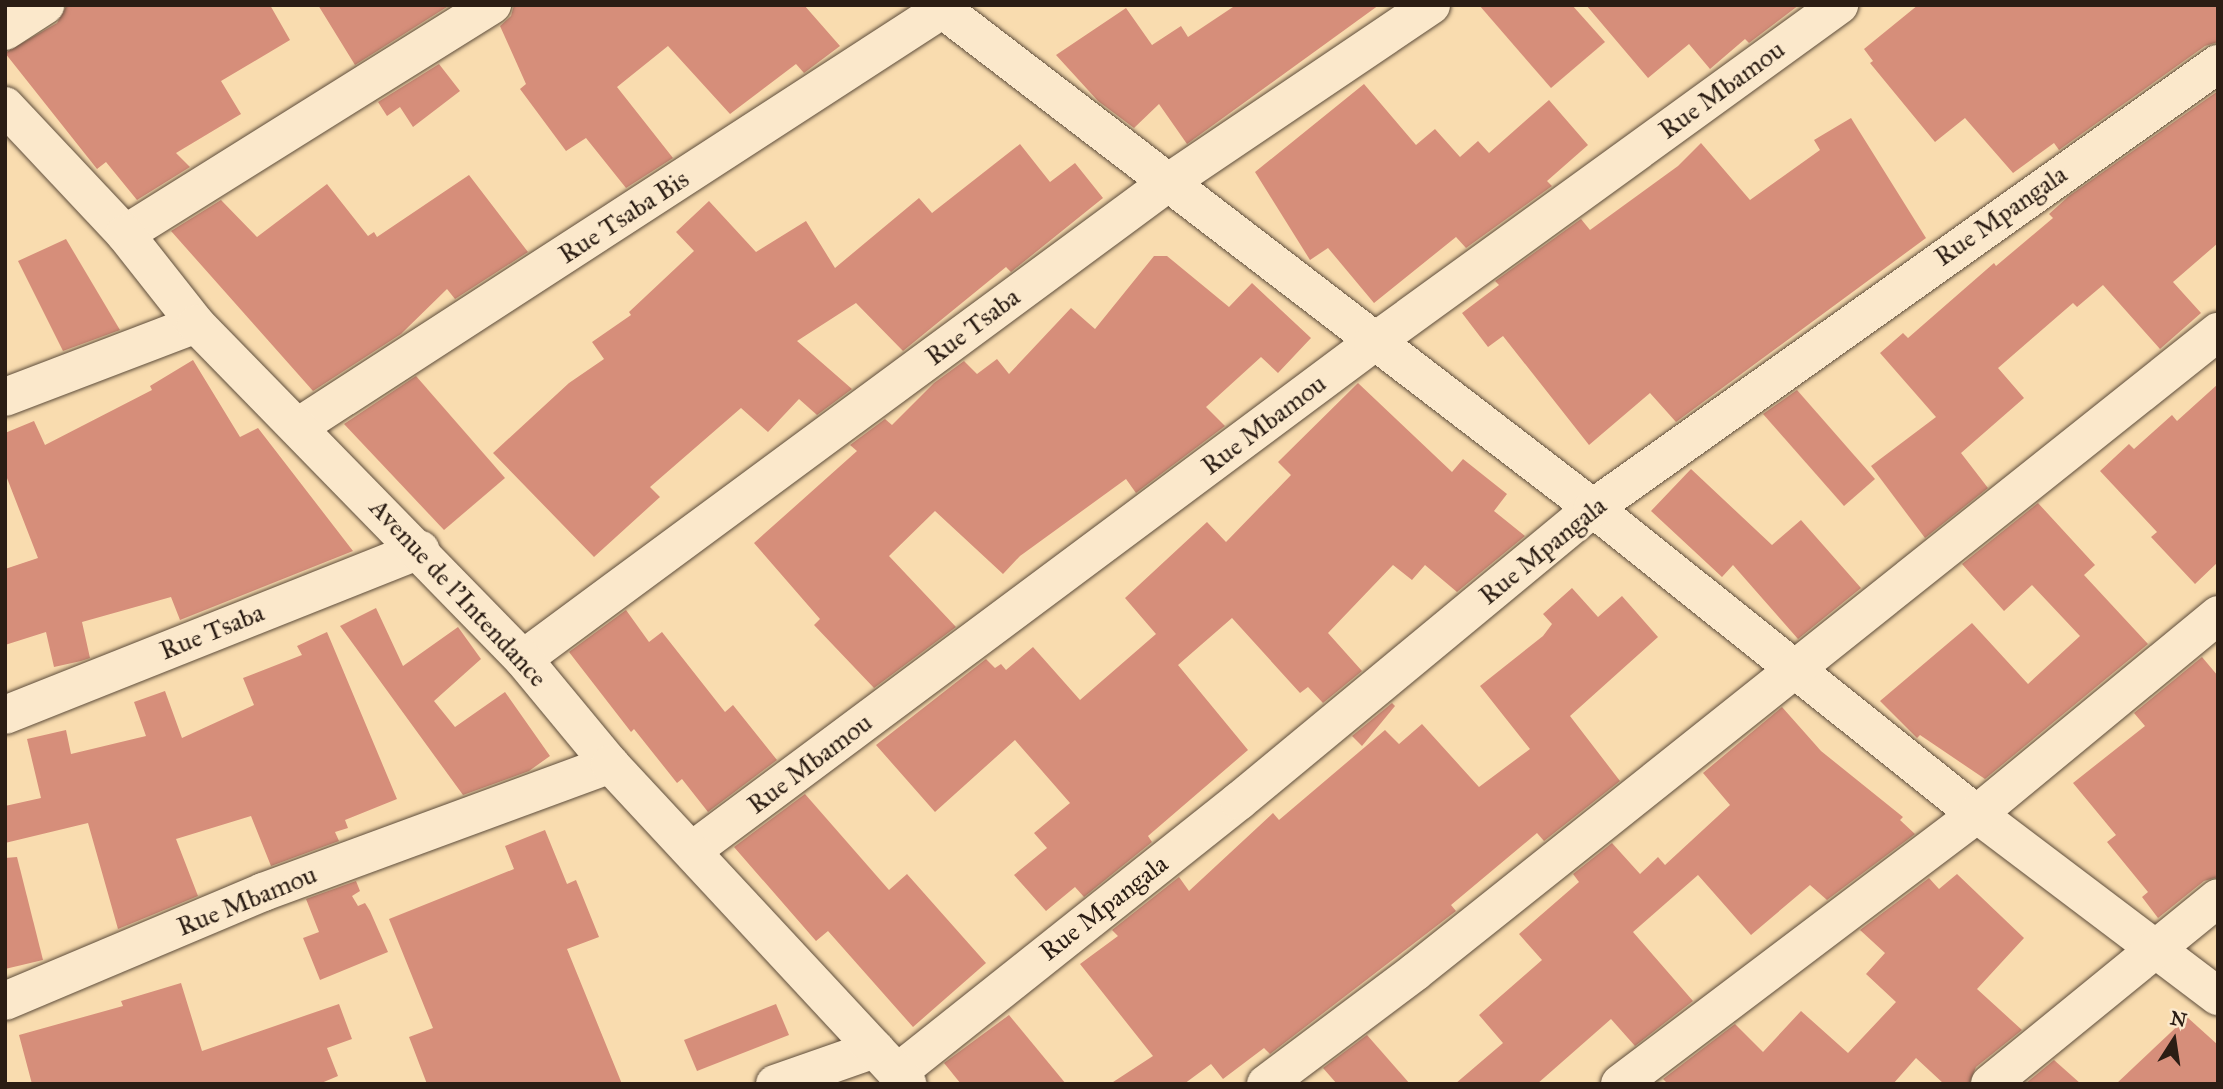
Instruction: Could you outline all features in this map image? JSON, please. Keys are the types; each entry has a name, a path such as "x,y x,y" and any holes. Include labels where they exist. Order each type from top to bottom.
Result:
{"street":[{"path":"5,31 45,5"},
{"path":"125,234 492,5"},
{"name":"Rue Tsaba","path":"523,659 1169,182 1431,5"},
{"name":"Rue Mbamou","path":"693,850 1373,343 1839,5"},
{"path":"943,7 1373,343 1593,509 1977,814 2218,996"},
{"name":"Rue Tsaba Bis","path":"298,427 943,7"},
{"name":"Rue Mpangala","path":"775,1084 895,1072 1250,792 1593,509 2218,64"},
{"name":"Avenue de l'Intendance","path":"5,106 125,234 196,324 420,550 523,659 610,764 693,850 895,1072"},
{"path":"5,397 196,324"},
{"path":"1266,1084 1415,972 1794,666 2218,332"},
{"name":"Rue Tsaba","path":"5,715 420,550"},
{"path":"1620,1084 1977,814 2218,615"},
{"name":"Rue Mbamou","path":"5,1001 264,892 610,764"},
{"path":"1990,1084 2218,898"}],"building":[{"path":"67,5 270,5 290,40 221,81 241,114 176,153 190,167 137,200 106,162 97,169 5,53 57,23"},
{"path":"318,5 413,6 450,5 355,65"},
{"path":"514,5 804,5 840,46 804,73 796,64 730,114 668,46 617,87 673,158 626,188 586,138 566,151 520,89 526,84 500,26 511,16"},
{"path":"1236,5 1379,5 1187,144 1159,104 1134,128 1098,101 1056,55 1126,8 1152,45 1181,26 1188,37"},
{"path":"1479,5 1572,5 1605,42 1551,88"},
{"path":"1586,5 1799,5 1749,43 1745,39 1710,69 1689,44 1648,78"},
{"path":"1918,5 2218,5 2218,42 2205,46 2059,150 2054,143 2013,173 1965,118 1935,142 1870,63 1873,61 1864,49"},
{"path":"439,64 460,91 413,127 400,107 387,116 378,102"},
{"path":"1364,84 1416,145 1435,129 1460,157 1478,141 1489,153 1549,100 1588,145 1547,181 1552,186 1466,248 1456,237 1374,303 1328,248 1310,260 1255,172"},
{"path":"2218,91 2218,243 2173,282 2201,313 2160,349 2103,285 2077,307 2073,303 1998,368 2024,398 1961,453 1988,488 1925,538 1871,466 1936,417 1880,353 1903,333 1908,338 1994,263 1996,266 2053,218 2049,214 2069,196"},
{"path":"1851,118 1926,238 1676,422 1650,393 1589,445 1503,336 1488,347 1462,313 1499,285 1495,281 1581,219 1590,230 1678,166 1701,143 1750,200 1820,150 1814,140"},
{"path":"1020,144 1050,182 1075,163 1103,198 1011,272 1006,267 903,351 856,303 797,341 852,389 817,415 799,399 768,432 741,408 650,487 660,497 594,557 493,453 569,383 604,359 592,342 631,315 629,312 694,251 676,232 709,201 756,252 806,221 835,268 919,198 932,213"},
{"path":"469,175 528,252 455,299 447,289 401,334 313,391 171,231 221,200 257,237 327,184 368,236 374,232 377,237"},
{"path":"66,239 120,330 63,351 18,261"},
{"path":"1154,256 1167,256 1229,307 1252,283 1311,338 1278,373 1261,357 1206,407 1225,426 1136,493 1126,479 1020,556 1003,574 935,511 889,556 956,627 874,688 814,625 820,619 754,543 857,451 850,445 885,419 892,425 934,383 964,361 977,374 997,359 1009,374 1071,308 1095,329"},
{"path":"193,360 240,437 258,428 353,551 180,620 171,597 82,622 90,658 81,661 54,667 46,632 5,645 5,569 38,558 5,473 5,433 34,421 45,445 152,390 150,386"},
{"path":"416,376 505,478 444,530 344,424"},
{"path":"1358,383 1452,472 1463,459 1507,494 1494,511 1525,536 1457,592 1425,565 1412,580 1393,565 1328,633 1362,671 1323,703 1308,687 1300,693 1232,618 1178,665 1248,750 1148,836 1152,842 1084,897 1075,887 1046,911 1014,875 1047,848 1034,833 1070,803 1015,740 935,812 876,745 986,659 995,668 1001,664 1006,670 1033,647 1080,700 1156,634 1125,598 1207,522 1226,542 1291,475 1278,462"},
{"path":"2218,384 2218,562 2195,584 2151,537 2157,532 2100,471 2129,444 2134,449 2172,415 2177,421"},
{"path":"1797,390 1875,479 1844,506 1763,414"},
{"path":"1691,469 1772,545 1801,520 1861,588 1798,639 1733,565 1722,577 1651,511"},
{"path":"2038,503 2095,565 2084,575 2148,644 1985,779 1920,735 1917,738 1880,701 1972,623 2028,684 2080,636 2032,585 2004,611 1962,564"},
{"path":"1572,588 1598,617 1622,596 1658,637 1570,716 1620,781 1544,841 1537,833 1451,905 1456,911 1270,1054 1264,1048 1223,1079 1211,1064 1184,1084 1110,1084 1153,1056 1080,964 1118,936 1112,930 1179,877 1189,891 1273,813 1279,820 1385,730 1399,744 1422,724 1479,787 1530,749 1480,686 1543,636 1552,624 1543,614"},
{"path":"376,608 403,666 458,627 481,659 434,701 455,727 505,692 550,756 529,771 463,795 340,626"},
{"path":"626,610 649,642 662,632 725,712 733,705 777,760 708,812 682,779 677,783 634,729 631,732 569,652"},
{"path":"327,632 397,799 345,820 348,828 335,832 339,841 271,866 251,816 176,839 198,896 118,929 88,823 5,843 5,806 41,798 27,739 66,730 71,754 146,736 134,702 165,691 182,738 254,705 243,678 302,655 297,646"},
{"path":"2202,657 2218,676 2218,877 2204,881 2158,918 2142,897 2148,892 2107,842 2116,835 2073,783 2145,726 2134,713"},
{"path":"1392,703 1395,706 1362,746 1352,736"},
{"path":"1782,707 1821,751 1903,817 1900,820 1915,834 1827,900 1810,885 1751,935 1698,875 1633,932 1693,1001 1635,1046 1611,1019 1537,1084 1455,1084 1503,1043 1479,1015 1542,960 1519,934 1579,882 1573,874 1612,843 1640,874 1658,857 1665,865 1730,805 1703,773"},
{"path":"805,794 889,890 907,874 986,963 913,1027 828,931 816,941 734,847"},
{"path":"545,830 567,884 576,880 599,937 567,949 622,1084 427,1084 409,1037 433,1028 389,919 514,869 505,846"},
{"path":"17,857 43,960 5,969 5,858"},
{"path":"1957,874 2024,938 1977,989 2022,1030 1976,1067 1969,1084 1944,1084 1916,1058 1893,1084 1668,1084 1663,1079 1735,1024 1763,1052 1801,1011 1848,1053 1896,1002 1866,974 1885,953 1860,930 1929,878 1939,889"},
{"path":"356,881 360,891 352,896 358,906 365,903 388,952 320,980 303,938 319,932 306,899"},
{"path":"181,983 202,1051 339,1004 352,1039 327,1048 338,1076 319,1084 32,1084 19,1035 123,1006 121,1001"},
{"path":"776,1004 789,1035 697,1071 684,1040"},
{"path":"1009,1015 1066,1084 961,1084 944,1063"},
{"path":"2187,1017 2218,1045 2218,1084 2116,1084"},
{"path":"1367,1035 1410,1084 1337,1084 1323,1068"},
{"path":"2054,1060 2081,1084 2025,1084"}]}
